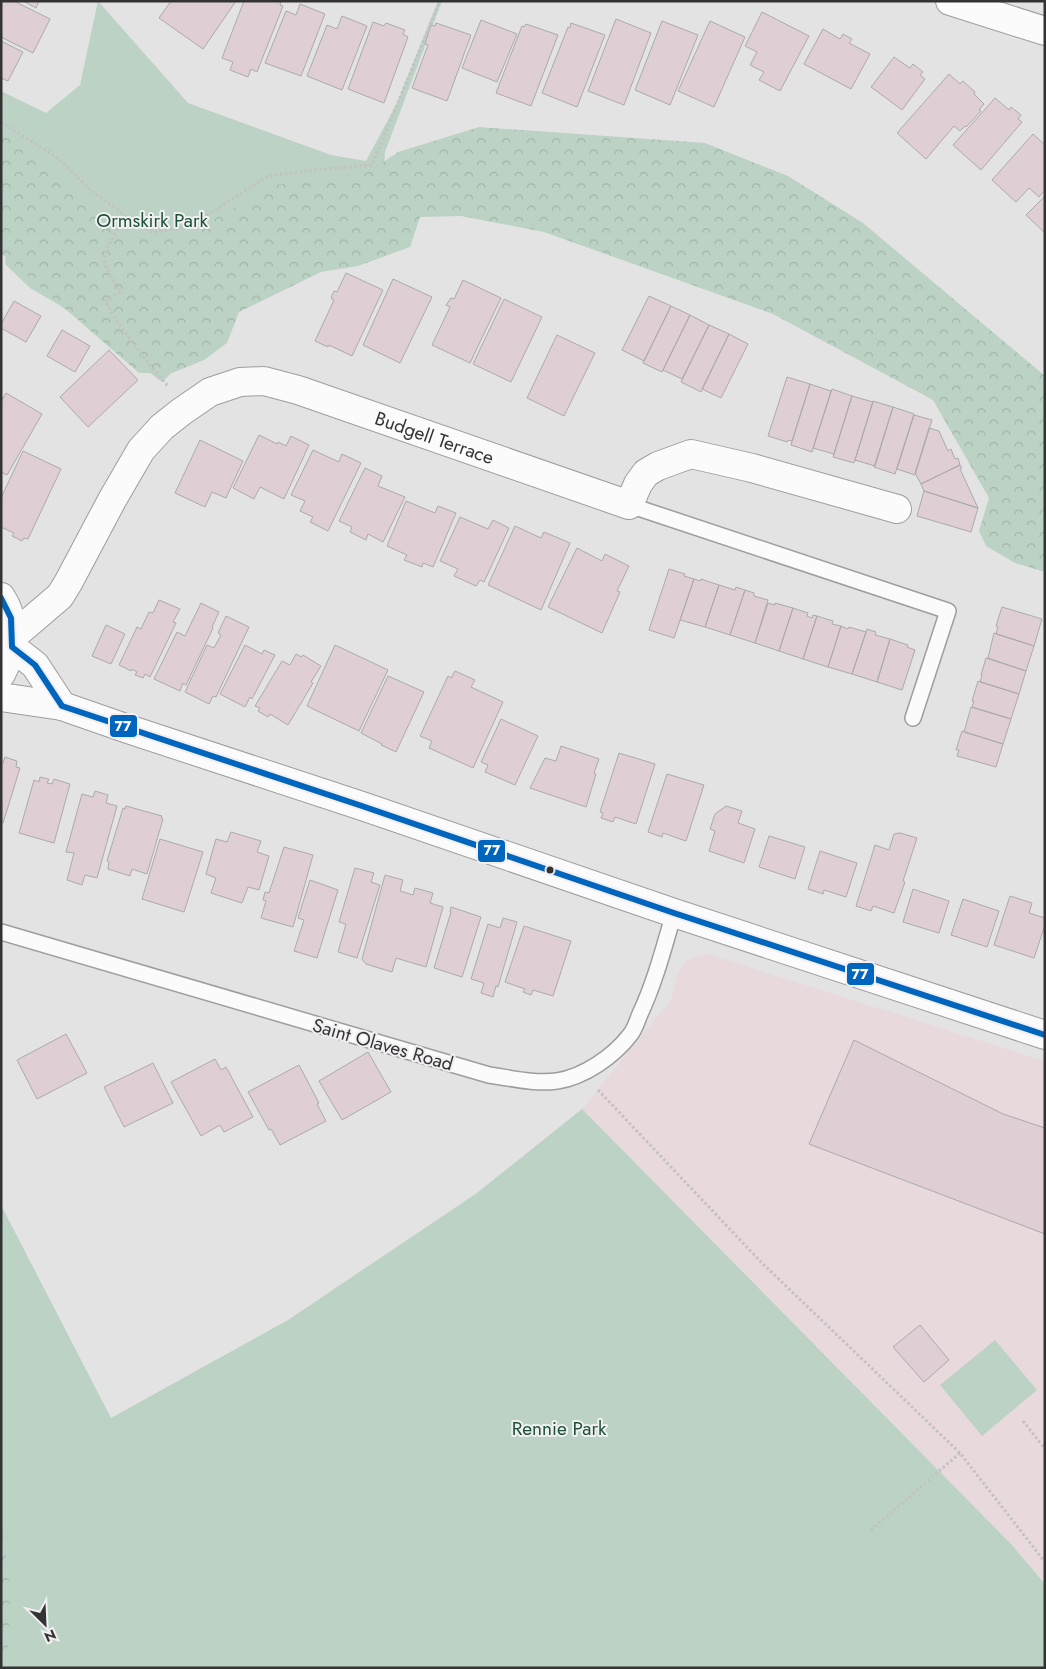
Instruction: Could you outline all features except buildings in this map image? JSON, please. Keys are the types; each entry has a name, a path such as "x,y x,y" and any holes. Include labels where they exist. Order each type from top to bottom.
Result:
{"street":[{"path":"950,1 1045,31"},
{"name":"Budgell Terrace","path":"12,642 51,602 60,596 141,450 162,427 210,392 240,382 264,381 298,390 629,505"},
{"path":"629,505 638,484 646,473 658,466 691,454 752,468 896,509"},
{"path":"1,674 8,661 12,642 11,618 2,599 51,602"},
{"path":"12,642 35,665 62,706"},
{"path":"1,697 62,706 674,913 1045,1035"}],"lane":[{"path":"629,505 948,612 913,718"},
{"name":"Saint Olaves Road","path":"1,932 489,1075 527,1081 558,1081 582,1073 599,1064 632,1034 648,998 674,913"}],"path":[{"path":"1,122 55,156 92,191 142,227 154,232 176,229 196,222 268,176 372,165 440,1"},
{"path":"126,216 107,249 104,259 120,292 106,301 120,326 144,358 187,408"},
{"path":"582,1073 761,1262 960,1453 1045,1562"},
{"path":"1023,1421 1045,1449"},
{"path":"870,1530 960,1453"}],"shaded area":[{"path":"708,954 1045,1061 1045,1584 1010,1543 582,1109 672,998 676,977 685,962 696,956"}],"green space":[{"name":"Ormskirk Park","path":"98,1 188,103 331,155 366,161 397,103 438,1 442,1 385,152 384,168 162,382 61,306 30,288 5,264 6,256 1,253 1,91 46,113 80,85"},
{"path":"479,127 705,143 788,176 863,223 1045,376 1045,572 1015,563 986,546 979,531 989,498 933,400 773,314 544,232 461,216 420,217 410,247 358,266 321,272 239,312 227,343 204,360 172,373 139,373 1,253 1,131 56,170 128,235 162,241 193,231 275,185 367,173 398,152"},
{"name":"Rennie Park","path":"582,1109 1010,1543 1045,1584 1045,1668 1,1668 1,1205 111,1418 288,1320 477,1193"},
{"path":"995,1340 1037,1390 982,1436 940,1385"},
{"path":"1,1530 3,1533 10,1589 8,1649 12,1668 1,1668"}],"transit line":[{"name":"77","path":"1,598 11,618 12,647 35,665 62,706 674,913 1045,1035"}]}
